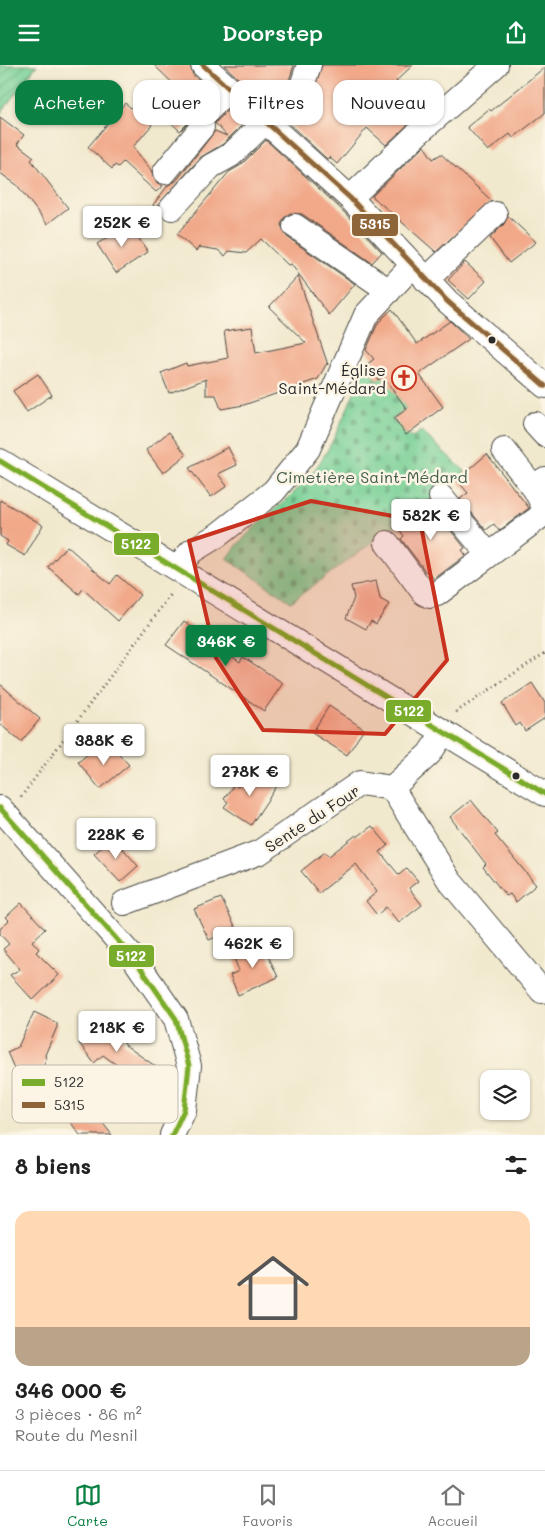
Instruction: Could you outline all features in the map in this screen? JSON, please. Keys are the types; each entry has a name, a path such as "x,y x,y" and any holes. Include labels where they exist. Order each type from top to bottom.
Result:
{"street":[{"path":"164,172 202,127 200,119 229,89 203,65"},
{"path":"304,80 309,65"},
{"path":"350,198 417,134 496,65"},
{"path":"172,207 211,166 231,155 260,125"},
{"path":"268,125 350,198 447,301 545,387"},
{"path":"181,571 192,551 218,535 274,491 308,449 366,315 389,291 419,273 495,214"},
{"path":"295,226 389,291"},
{"path":"386,543 424,593 430,596 438,594 541,516 544,506 539,483 504,449"},
{"path":"0,461 545,794"},
{"path":"441,497 489,555"},
{"path":"444,732 428,754 392,788 449,880 542,991 545,989"},
{"name":"Sente du Four","path":"124,903 260,852 360,783 392,788"},
{"path":"0,808 135,960 176,1019 189,1066 184,1110 178,1122"},
{"path":"172,1135 178,1123"}],"path":[{"path":"28,788 181,571"},
{"path":"444,732 454,714 545,653"}],"highlighted area":[{"path":"311,501 420,521 447,660 385,734 263,730 216,658 189,541"}],"green space":[{"path":"0,65 37,65 26,80 15,80 15,94 0,114"},
{"name":"Cimetière Saint-Médard","path":"366,365 378,380 385,375 407,409 392,419 411,438 421,431 467,473 291,602 227,559 247,535 313,472 336,434"}],"building":[{"path":"154,65 190,65 193,75 199,80 169,80"},
{"path":"224,65 294,65 288,80 240,80"},
{"path":"322,65 413,65 397,80 333,80 333,125 408,125 386,145 367,128 337,164 329,157 327,159 290,125 323,125 323,80 317,80"},
{"path":"545,67 545,113 513,138 510,134 488,151 467,127 489,109 491,111"},
{"path":"125,103 133,110 133,125 152,125 133,147 151,170 156,182 163,186 156,192 123,162 118,167 115,165 112,169 88,147 106,125 123,125 123,105"},
{"path":"230,108 230,125 242,125 223,144 201,157 155,208 153,205 168,185 176,181 215,131 227,136 217,125 220,125 220,118"},
{"path":"0,117 24,135 17,144 34,157 31,160 68,208 47,224 17,185 0,173"},
{"path":"173,125 186,125 180,131"},
{"path":"266,140 340,208 382,252 372,263 302,214 290,213 284,218 281,225 287,237 355,284 329,315 291,264 288,265 261,239 246,253 229,251 225,256 218,250 199,247 196,251 177,234 229,172 241,165"},
{"path":"424,146 433,159 441,154 492,201 436,252 372,196"},
{"path":"508,216 536,242 509,263 490,238 504,224"},
{"path":"129,224 148,252 116,273 97,244"},
{"path":"465,262 486,281 469,299 448,280"},
{"path":"298,276 328,365 327,363 318,379 244,405 221,409 216,395 206,395 206,379 169,393 161,373 186,363 187,366 228,358 224,331 252,327 256,353 306,343 269,307"},
{"path":"392,309 417,344 450,321 469,339 419,374 443,407 406,435 394,418 407,409 383,377 378,380 366,365 374,359 366,350 378,323"},
{"path":"38,374 52,395 27,412 13,391"},
{"path":"169,432 186,455 163,473 146,450"},
{"path":"228,447 237,465 218,474 227,486 211,497 189,468"},
{"path":"487,454 529,508 499,531 494,524 486,530 460,499 468,493 457,480"},
{"path":"0,500 43,525 25,556 6,545 8,541 0,536"},
{"path":"428,502 465,548 462,550 466,555 434,579 428,571 426,572 401,539 404,536 396,525"},
{"path":"67,546 110,584 117,575 140,595 118,621 83,589 79,594 48,567"},
{"path":"376,581 380,599 389,604 376,624 371,621 366,629 346,618 354,598 351,586"},
{"path":"184,621 240,662 243,657 283,683 264,711 166,645"},
{"path":"532,683 545,703 545,718 525,731 520,723 516,726 502,703"},
{"path":"0,684 40,719 21,742 0,724"},
{"path":"329,706 364,729 347,755 312,733"},
{"path":"112,746 129,765 100,789 78,762 88,754 106,752"},
{"path":"251,769 277,786 251,825 224,807 228,802 224,799 234,784 238,787"},
{"path":"471,800 498,833 495,835 536,885 516,902 510,894 506,896 483,867 486,864 450,817"},
{"path":"372,826 388,845 380,852 399,875 407,868 418,881 409,888 422,905 399,923 386,907 377,915 366,901 377,892 356,864 319,893 301,871 325,852 329,856 356,835 357,837"},
{"path":"113,837 138,866 120,882 94,854"},
{"path":"221,898 236,928 209,940 194,909"},
{"path":"21,903 45,929 32,941 39,949 36,952 59,975 33,1000 10,975 20,969 3,949 9,944 0,934 0,929 9,920 6,917"},
{"path":"262,943 278,977 238,995 230,975 239,971 233,956"},
{"path":"34,1012 57,1023 45,1055 44,1065 13,1065 7,1052 18,1047"},
{"path":"112,1022 125,1045 154,1065 117,1065 103,1055 94,1063 79,1043"},
{"path":"71,1123 103,1123 112,1135 80,1135"}],"transit line":[{"name":"5315","path":"203,65 350,198 447,301 545,386"},
{"name":"5122","path":"0,461 545,794"},
{"name":"5122","path":"0,808 135,960 176,1019 189,1066 184,1110 178,1122"},
{"name":"5122","path":"172,1135 178,1123"}],"place":[{"name":"Église Saint-Médard","path":"404,378"}]}
